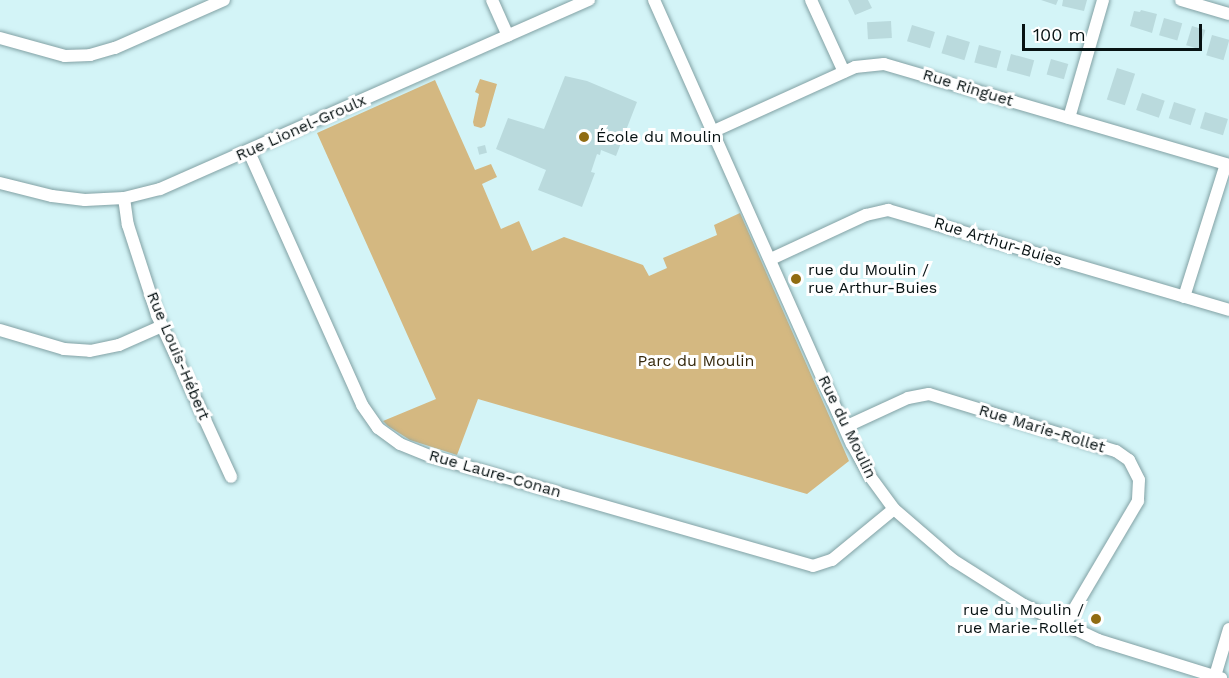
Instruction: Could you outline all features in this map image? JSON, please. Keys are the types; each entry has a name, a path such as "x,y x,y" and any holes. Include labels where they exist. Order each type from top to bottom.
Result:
{"street":[{"path":"0,38 65,56 90,55 115,48 224,0"},
{"path":"492,0 508,36"},
{"name":"Rue Lionel-Groulx","path":"0,183 67,198 124,198 173,185 589,0"},
{"name":"Rue du Moulin","path":"654,0 845,427 869,475 894,509 961,565 1011,599 1064,626 1098,640 1218,677"},
{"path":"811,0 844,72"},
{"path":"1069,118 1103,0"},
{"path":"1181,0 1229,14"},
{"name":"Rue Ringuet","path":"714,131 865,64 890,65 1228,164"},
{"name":"Rue Laure-Conan","path":"249,152 362,405 378,428 396,441 430,456 813,566 832,560 894,509"},
{"path":"1185,297 1228,164"},
{"name":"Rue Louis-Hébert","path":"124,198 128,225 162,326 231,477"},
{"name":"Rue Arthur-Buies","path":"771,259 866,215 888,210 1229,310"},
{"path":"0,330 64,349 85,351 109,348 162,326"},
{"name":"Rue Marie-Rollet","path":"845,427 908,398 929,394 1116,451 1129,460 1139,480 1138,501 1064,626"},
{"path":"1218,677 1229,629"}],"green space":[{"path":"480,79 497,84 485,126 481,128 474,126 473,122 479,94 475,92"},
{"name":"Parc du Moulin","path":"435,80 475,170 491,164 497,177 482,184 501,229 519,221 532,251 564,237 643,265 649,276 667,268 663,258 717,235 714,225 740,213 849,461 807,494 478,399 457,455 410,440 388,426 383,421 436,399 317,133"}],"building":[{"path":"848,0 868,0 872,8 855,15"},
{"path":"1041,0 1058,0 1056,5"},
{"path":"1063,0 1087,0 1084,11 1062,6"},
{"path":"1141,10 1157,14 1152,33 1130,26 1134,11 1140,12"},
{"path":"1164,18 1182,23 1177,41 1159,35"},
{"path":"891,21 892,38 868,39 867,22"},
{"path":"912,25 935,32 930,48 907,41"},
{"path":"1192,26 1205,30 1200,49 1186,45"},
{"path":"947,35 970,42 964,60 941,53"},
{"path":"1212,35 1229,40 1224,60 1206,55"},
{"path":"979,45 1001,51 997,68 974,62"},
{"path":"1011,54 1034,60 1030,77 1007,70"},
{"path":"1051,59 1068,64 1064,79 1047,74"},
{"path":"1117,68 1135,74 1125,105 1107,99"},
{"path":"565,76 587,81 637,102 616,156 601,150 600,155 597,154 591,172 595,173 582,207 538,190 546,170 496,149 508,118 544,129"},
{"path":"1142,93 1165,101 1159,118 1136,110"},
{"path":"1174,102 1196,109 1191,125 1169,118"},
{"path":"1205,112 1228,119 1223,135 1200,128"},
{"path":"485,145 487,153 479,155 477,147"}],"place":[{"name":"École du Moulin","path":"584,137"},
{"name":"rue du Moulin / rue Arthur-Buies","path":"796,279"},
{"name":"rue du Moulin / rue Marie-Rollet","path":"1096,619"}]}
